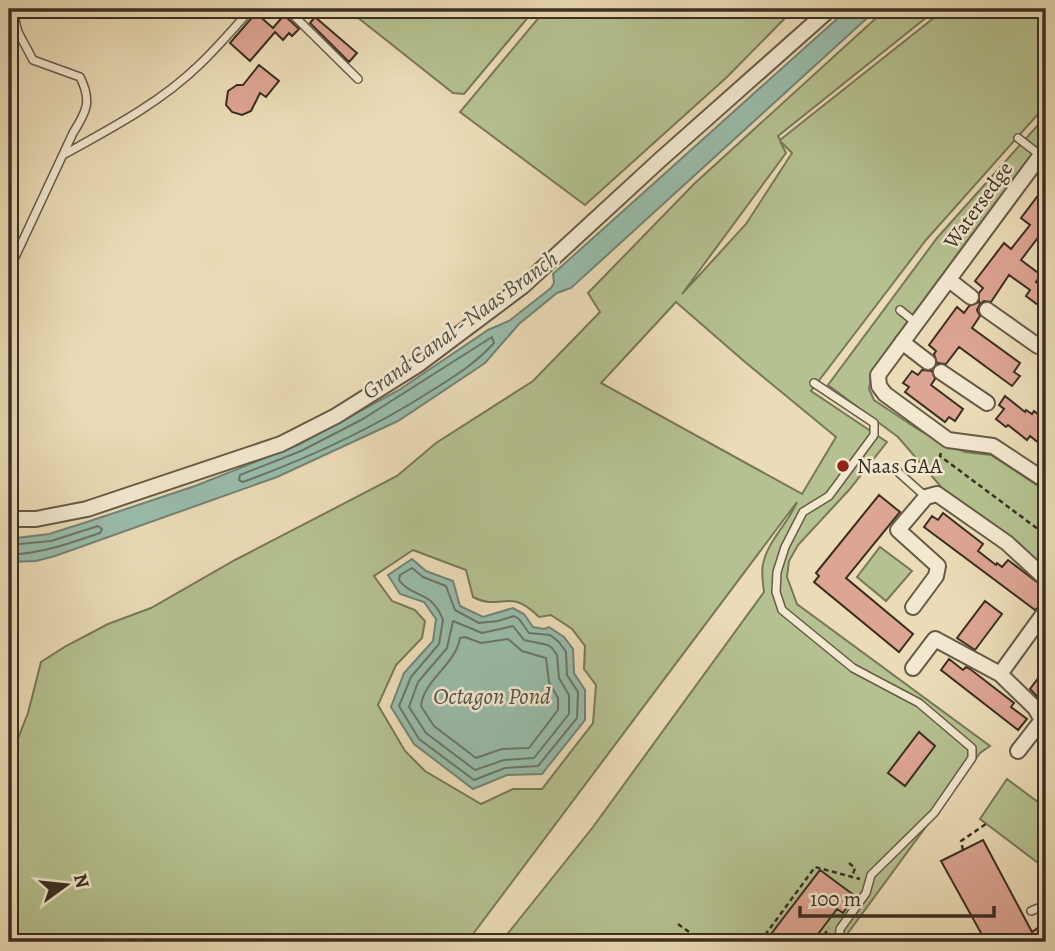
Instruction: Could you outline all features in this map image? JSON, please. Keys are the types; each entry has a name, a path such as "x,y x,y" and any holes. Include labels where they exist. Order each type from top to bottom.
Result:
{"street":[{"path":"9,519 36,519 87,509 281,444 337,416 419,364 523,286 830,9"},
{"name":"Watersedge","path":"948,440 885,394 879,386 878,375 1044,154"},
{"name":"Watersedge","path":"949,280 971,297"},
{"path":"987,310 1038,346"},
{"path":"902,342 928,362"},
{"path":"941,372 987,403"},
{"path":"948,440 993,446 1046,481"},
{"path":"913,607 936,576 938,566 898,530 926,497 937,494 1007,543 1046,579"},
{"path":"1000,674 1042,616"},
{"path":"913,668 935,639 1000,674 1035,708 1042,720 1018,751"}],"lane":[{"path":"9,270 86,112 88,91 80,77 33,60 18,32 12,9"},
{"path":"63,155 132,117 173,87 198,66 251,9"},
{"path":"287,9 358,79"},
{"path":"1018,138 1044,154"},
{"path":"900,310 916,323"},
{"path":"814,383 874,423 874,435 829,496 803,512 785,547 777,572 776,592 782,610 853,668 919,703 972,748 972,758 934,813 871,875 866,893 841,929 839,942"},
{"path":"897,471 926,497"},
{"path":"1031,911 1045,905"}],"path":[{"path":"948,440 940,456 1046,535"},
{"path":"963,850 961,841 986,824"},
{"path":"849,863 855,868 852,877"},
{"path":"760,942 815,867 869,882"},
{"path":"1045,905 1040,897 1046,885"},
{"path":"678,924 703,942"}],"shaded area":[{"path":"347,9 535,9 464,94 453,93"},
{"path":"546,9 794,9 727,77 585,205 460,112"},
{"path":"886,9 937,9 778,136 780,140 945,9 1046,9 1046,105 926,240 811,391 887,442 849,490 798,545 789,561 787,577 797,604 990,746 980,753 848,933 860,942 501,942 593,827 764,592 762,571 766,555 797,502 467,942 9,942 9,761 28,713 41,662 108,624 151,608 235,560 397,476 436,443 533,381 600,312 588,293 694,184","holes":["780,141 792,153 746,224 682,294 786,153","676,302 836,437 802,494 601,383","413,550 466,570 473,597 483,601 520,603 539,617 551,615 572,629 585,646 584,669 596,685 593,723 542,789 513,789 481,804 425,771 405,751 378,705 396,665 422,638 425,621 415,610 392,601 374,576"]},
{"path":"1046,116 1046,135 891,344 872,372 869,389 874,400 919,430 965,452 991,455 1046,491 1046,569 942,488 898,437 828,385 937,238"},
{"path":"880,547 912,571 886,601 857,577"},
{"path":"1007,779 1046,808 1046,869 980,819"}],"water":[{"path":"848,9 877,9 571,288 557,293 519,324 485,363 398,421 277,477 55,556 36,561 9,562 9,539 49,534 87,522 195,486 298,445 399,390 488,330 509,321 551,288 554,283 553,274"},
{"name":"Octagon Pond","path":"412,559 426,571 453,581 460,606 483,617 513,608 524,614 533,627 549,627 564,637 573,649 574,673 585,690 585,720 542,774 507,775 473,789 414,744 391,707 404,673 433,641 436,619 424,602 400,594 388,575"}],"building":[{"path":"256,13 273,28 284,15 299,29 292,36 289,33 283,40 275,32 250,61 230,43"},
{"path":"315,17 357,53 349,62 310,23"},
{"path":"259,65 279,81 266,97 260,93 251,111 242,115 232,112 226,105 228,91 237,85 243,85"},
{"path":"1046,185 1046,227 1021,260 1041,275 1036,282 1046,289 1046,311 1026,296 1030,290 1009,275 991,302 984,301 980,304 977,310 980,316 972,328 1020,363 1014,372 1020,376 1012,386 959,347 946,364 937,363 934,354 936,351 929,345 957,307 964,313 969,306 979,302 979,293 983,288 975,281 1004,243 1011,249 1030,225 1021,218"},
{"path":"922,370 932,371 935,379 931,385 963,409 955,421 949,417 945,422 905,392 909,387 903,383 912,371 918,375"},
{"path":"1005,396 1025,412 1026,410 1032,414 1034,411 1044,419 1041,422 1046,426 1046,449 1030,436 1027,440 996,419 1004,409 999,405"},
{"path":"879,495 900,512 846,578 913,634 899,652 814,582 819,576 816,573"},
{"path":"943,513 983,544 978,551 996,565 997,563 1002,567 1008,560 1046,589 1046,608 1039,607 1035,610 924,527 932,516 938,520"},
{"path":"985,601 1002,614 975,650 957,638"},
{"path":"949,659 963,670 966,667 970,669 1014,703 1011,707 1027,719 1018,730 941,670"},
{"path":"1046,668 1046,706 1030,689"},
{"path":"919,732 935,746 905,786 888,773"},
{"path":"983,840 1032,932 1046,922 1046,942 986,942 941,861"},
{"path":"820,870 855,896 843,913 837,909 812,942 765,942"}],"place":[{"name":"Naas GAA","path":"843,466"}],"water label":[{"name":"Grand Canal - Naas Branch","path":"460,325"}]}
